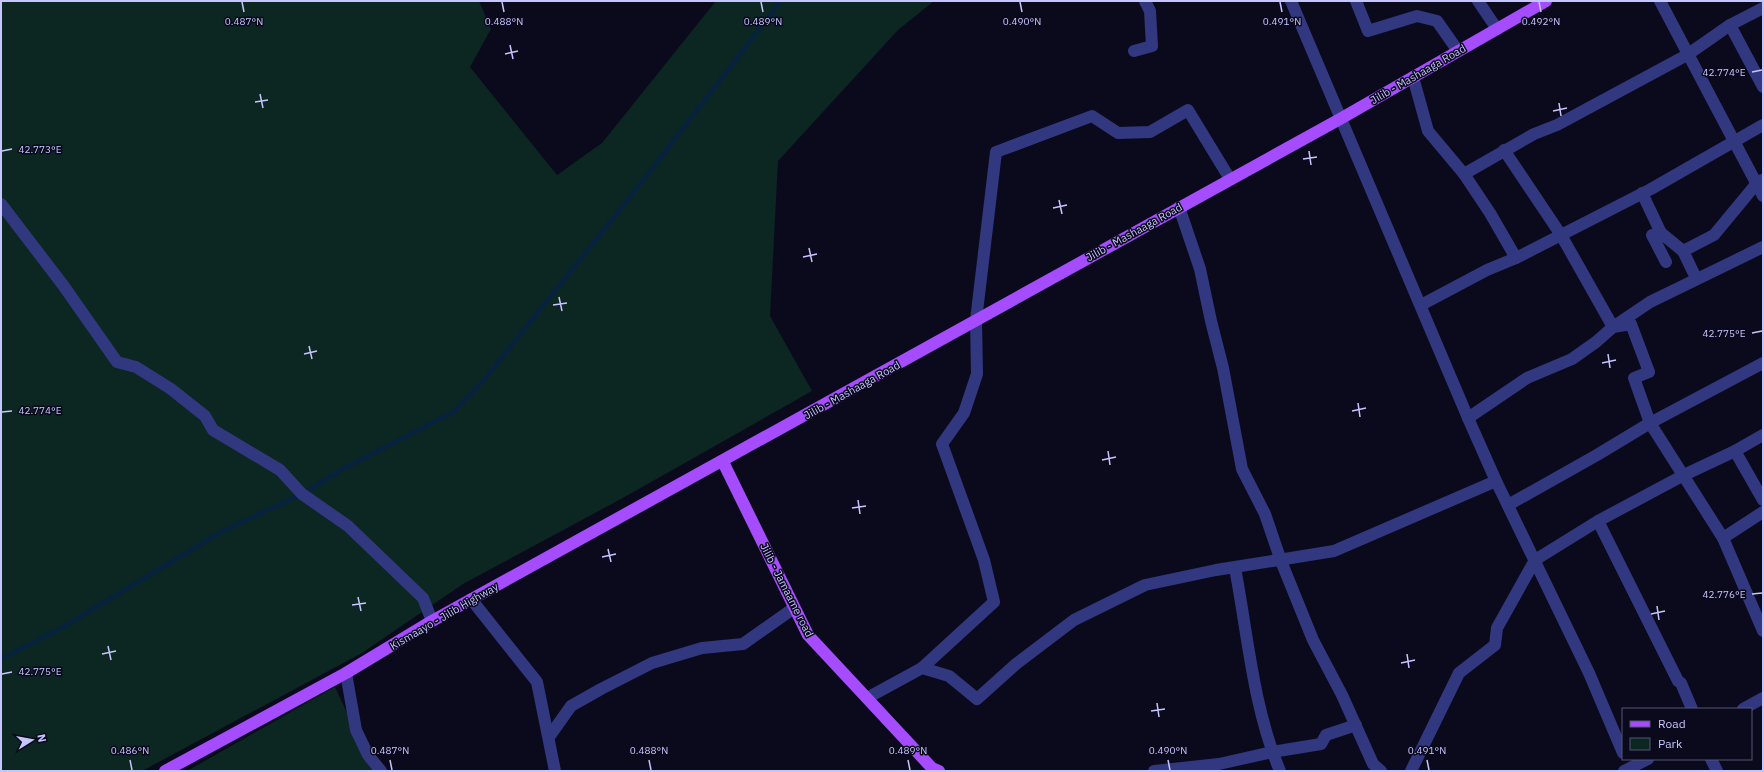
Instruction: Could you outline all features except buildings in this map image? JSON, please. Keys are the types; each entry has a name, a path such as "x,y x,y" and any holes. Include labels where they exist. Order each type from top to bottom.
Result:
{"main road":[{"name":"Jilib - Mashaaga Road","path":"723,462 1179,207 1340,119 1546,1"},
{"name":"Kismaayo - Jilib Highway","path":"165,771 346,673 471,599 723,462"},
{"name":"Jilib - Jamaame road","path":"723,462 808,636 932,768 939,771"}],"street":[{"path":"1134,51 1152,46 1150,12 1145,1"},
{"path":"1291,1 1468,418 1496,481 1536,560 1589,673 1622,751"},
{"path":"1356,1 1368,31 1417,16 1437,21 1458,51"},
{"path":"1478,1 1497,29"},
{"path":"1660,1 1734,143 1760,181 1763,196"},
{"path":"1464,174 1504,150 1534,134 1557,125 1687,55 1730,25 1763,8"},
{"path":"1730,25 1763,87"},
{"path":"1413,77 1428,131 1464,174 1490,213 1516,258"},
{"path":"867,698 922,668 994,602 984,560 942,444 964,413 978,374 976,320 996,152 1092,116 1118,133 1150,132 1188,110 1230,179"},
{"path":"1421,305 1487,270 1516,258 1642,193 1734,143 1763,125"},
{"path":"1504,150 1561,235 1613,327"},
{"path":"1683,251 1714,235 1760,181"},
{"path":"1642,193 1661,233 1683,251 1696,278"},
{"path":"1,204 63,285 117,362 136,366 171,389 205,416 213,430 280,470 302,494 348,526 423,598 432,621"},
{"path":"1179,207 1200,269 1242,469 1265,514 1280,561 1314,640 1342,694 1373,764 1381,771"},
{"path":"1661,233 1652,235 1666,262"},
{"path":"1468,418 1527,378 1572,358 1596,342 1613,327 1650,302 1696,278 1763,247"},
{"path":"1613,327 1631,324 1649,372 1634,378 1650,423 1723,538 1763,631"},
{"path":"1508,505 1597,455 1650,423 1763,363"},
{"path":"1411,771 1459,673 1495,645 1497,628 1536,560 1598,521 1684,475 1735,451 1763,434"},
{"path":"1735,451 1763,500"},
{"path":"922,668 949,676 977,699 1016,664 1074,620 1145,584 1334,552 1496,481"},
{"path":"1723,538 1763,512"},
{"path":"1598,521 1678,681 1681,683 1692,708"},
{"path":"1235,568 1259,709 1272,752 1280,771"},
{"path":"471,599 537,682 549,737 554,771"},
{"path":"549,737 571,706 601,689 652,663 702,648 743,644 794,608"},
{"path":"346,673 356,730 368,755 381,771"},
{"path":"1745,708 1763,698"},
{"path":"1154,771 1219,764 1272,752 1321,744 1326,735 1356,725"},
{"path":"1627,767 1645,760"},
{"path":"1712,760 1717,771"}],"green space":[{"path":"1,1 479,1 491,29 470,67 557,175 602,143 716,1 934,1 898,30 778,161 770,316 812,391 621,499 463,584 362,653 142,771 1,771"},
{"path":"335,687 374,771 187,771"}],"waterway":[{"path":"1,659 65,626 219,533 302,494 343,469 453,412 483,381 634,192 781,1"}]}
